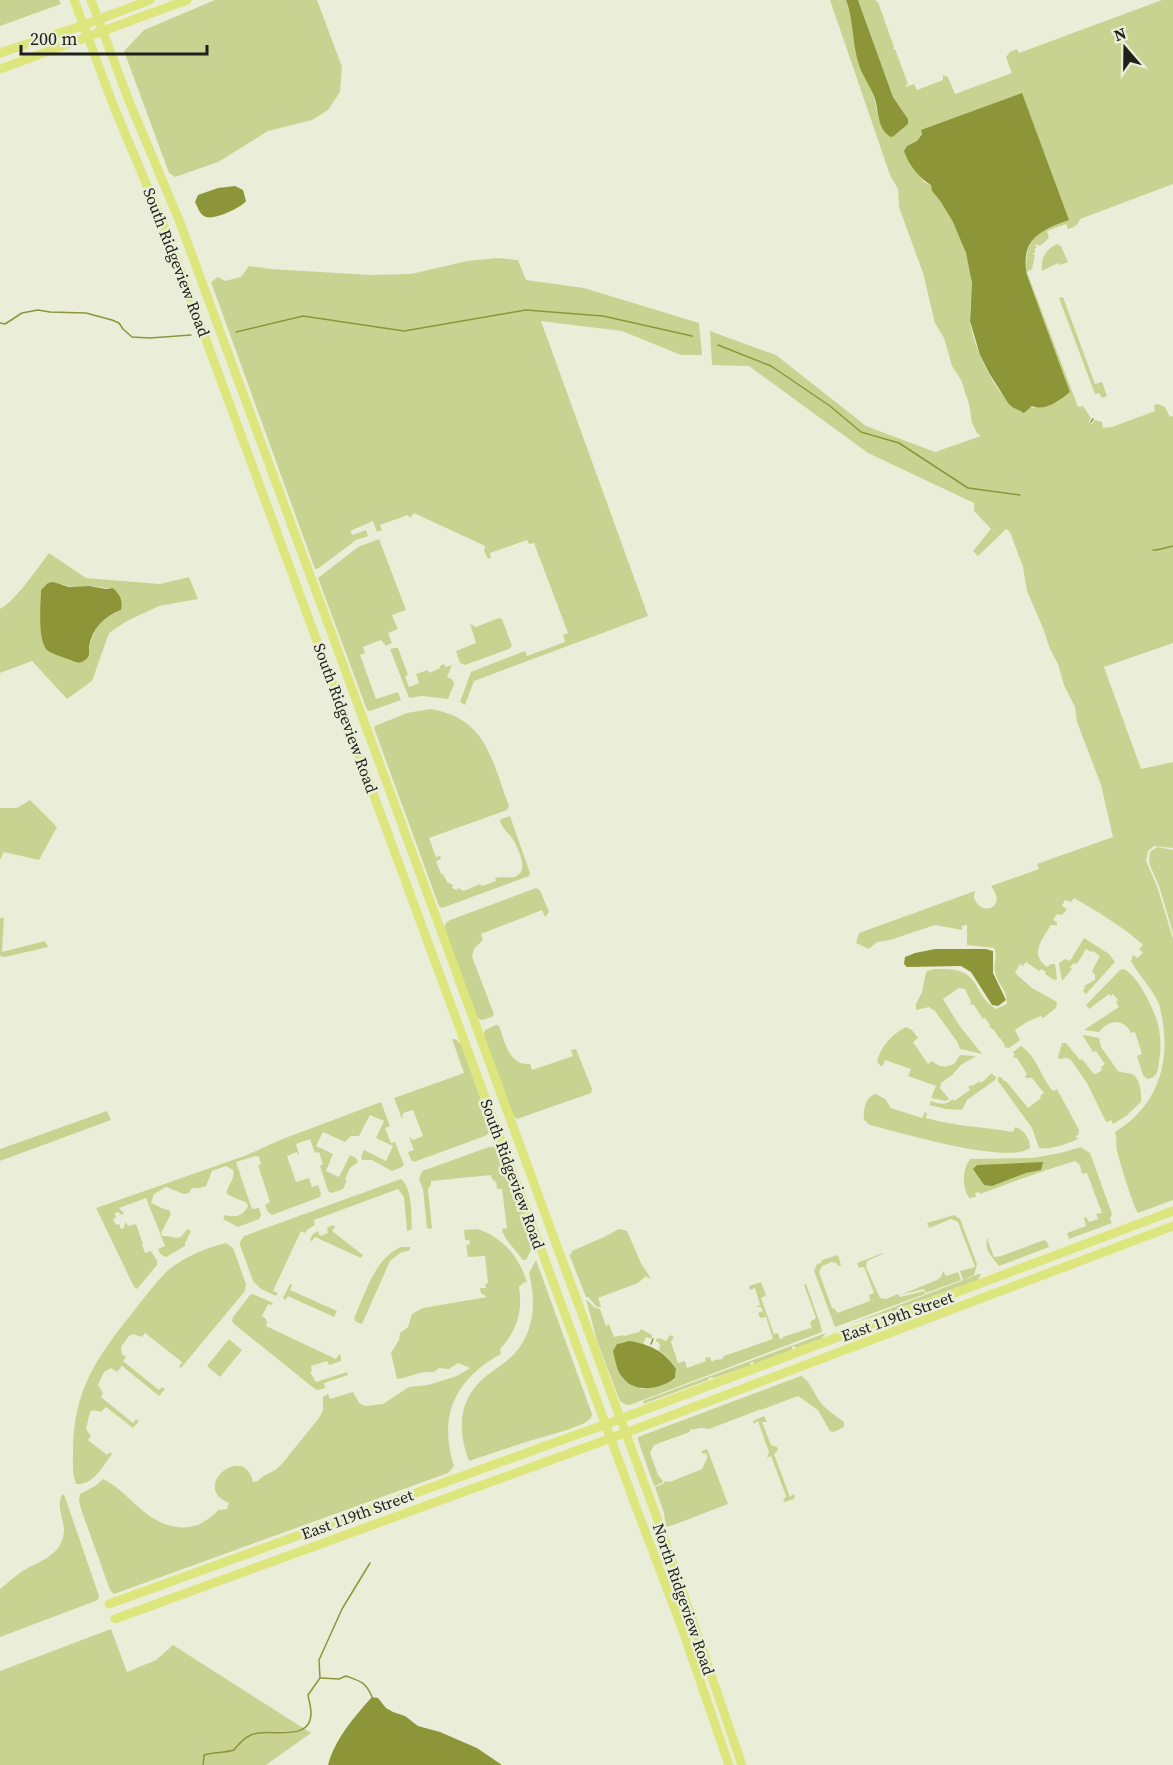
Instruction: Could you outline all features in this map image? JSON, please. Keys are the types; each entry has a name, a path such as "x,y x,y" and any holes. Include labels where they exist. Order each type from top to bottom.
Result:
{"main road":[{"name":"South Ridgeview Road","path":"75,0 114,107 168,236 610,1438"},
{"name":"South Ridgeview Road","path":"91,0 129,101 179,220 625,1433"},
{"path":"0,53 150,0"},
{"path":"0,69 187,0"},
{"name":"East 119th Street","path":"109,1604 620,1419 1173,1211"},
{"name":"East 119th Street","path":"115,1619 625,1433 1173,1226"},
{"name":"North Ridgeview Road","path":"625,1433 661,1529 742,1765"},
{"name":"North Ridgeview Road","path":"610,1438 683,1631 729,1765"}],"shaded area":[{"path":"0,0 59,0 61,4 0,26"},
{"path":"215,0 317,0 342,67 340,92 328,110 312,120 268,131 218,162 175,177 169,173 124,51 144,30"},
{"path":"830,0 846,0 853,24 856,53 873,93 879,120 894,136 908,124 908,119 893,97 858,0 877,0 875,1 878,2 893,49 895,49 908,84 906,87 914,84 917,90 943,80 943,75 948,77 955,94 1012,73 1006,57 1010,52 1017,49 1019,53 1162,0 1173,0 1173,184 1080,219 1074,227 1068,229 1066,224 1047,231 1049,238 1040,246 1037,244 1035,246 1037,248 1032,254 1035,255 1032,269 1027,272 1078,407 1083,406 1091,418 1089,422 1092,424 1095,420 1102,422 1103,428 1112,427 1155,411 1154,405 1158,404 1165,407 1170,417 1173,416 1173,643 1104,667 1141,769 1173,762 1173,848 1154,846 1148,851 1146,861 1157,886 1173,939 1173,1200 1138,1213 1132,1201 1117,1151 1115,1132 1131,1121 1153,1093 1160,1077 1163,1060 1163,1023 1159,1004 1131,961 1133,955 1137,958 1143,953 1139,949 1143,945 1118,925 1074,898 1071,902 1065,900 1062,906 1067,909 1061,915 1057,914 1053,920 1057,922 1057,925 1051,925 1041,941 1038,952 1047,967 1055,964 1057,979 1054,980 1045,974 1046,972 1041,969 1039,971 1026,962 1023,966 1020,964 1015,973 1032,988 1057,1002 1056,1008 1043,1018 1041,1016 1027,1022 1015,1030 1020,1040 1009,1048 1004,1047 1005,1045 989,1027 985,1018 983,1019 974,1005 970,1004 965,989 959,988 943,999 959,1025 982,1054 960,1049 935,1011 929,1007 916,1010 916,1004 922,992 926,972 945,969 957,970 971,978 983,997 996,1009 1007,1004 1006,994 995,972 994,948 967,945 967,925 962,926 962,930 935,925 877,942 869,949 856,943 859,933 975,891 974,898 982,908 992,907 997,900 991,886 1039,869 1037,864 1113,837 1101,785 1077,722 1075,707 1027,591 1023,567 1010,532 1006,529 978,556 973,551 991,529 974,511 974,503 868,453 749,366 712,365 710,331 776,355 866,426 935,452 981,436 972,423 969,404 961,380 952,366 944,338 935,323 923,273 899,207 898,189 890,175","holes":["921,131 1069,219 1040,232 1031,243 1026,261 1027,275 1070,392 1061,398 1021,412 1012,406 995,385 976,346 970,322 972,281 964,248 950,216 931,185 924,182 906,157 910,145 917,141"]},
{"path":"846,0 858,0 893,97 908,119 908,124 894,136 891,137 883,130 875,99 859,65"},
{"path":"1022,93 1069,220 1049,228 1034,238 1027,253 1026,263 1027,275 1070,392 1052,404 1042,407 1032,406 1024,413 1008,403 980,355 970,321 972,283 966,253 953,222 932,191 931,185 915,171 904,151 907,146 917,141 922,134 921,130"},
{"path":"235,186 243,190 246,201 243,204 215,217 206,217 201,213 195,202 198,195 218,188"},
{"path":"1057,244 1061,246 1068,262 1060,265 1058,263 1042,271 1045,255"},
{"path":"498,258 518,260 526,280 584,288 699,323 702,355 681,355 622,331 541,321 648,616 474,681 465,705 460,702 471,672 525,651 527,656 565,642 563,635 568,633 534,543 529,544 527,540 490,553 491,558 488,559 484,551 485,546 414,513 410,518 408,515 380,525 382,530 377,532 373,521 350,531 353,535 366,530 368,536 356,540 315,569 211,282 218,277 225,281 241,277 249,266 369,275 411,274 467,261"},
{"path":"1063,297 1095,384 1102,382 1107,396 1102,398 1099,393 1095,394 1059,298"},
{"path":"379,539 406,610 392,615 398,629 388,633 392,643 386,646 381,640 363,647 365,653 360,655 376,699 398,692 401,700 370,711 367,710 318,578 358,547"},
{"path":"49,553 86,578 160,584 189,577 198,599 159,606 127,621 109,633 92,681 67,699 32,661 0,673 0,609 20,591","holes":["62,584 113,588 121,610 101,623 93,634 88,657 78,663 47,649"]},
{"path":"53,582 69,587 113,588 122,603 121,610 99,624 90,641 87,659 81,662 52,653 44,645 40,612 41,590 48,583"},
{"path":"499,618 502,619 512,646 465,665 460,663 456,651 476,643 470,624 476,627"},
{"path":"398,648 408,675 405,676 409,687 419,683 416,674 428,670 429,673 444,664 446,667 452,665 447,677 453,680 454,684 448,699 422,696 409,698 390,649"},
{"path":"430,709 464,721 475,731 491,757 509,806 507,810 429,838 436,857 440,856 441,859 436,861 441,874 447,882 453,885 452,888 464,891 480,884 482,886 496,881 495,878 518,875 522,868 520,854 500,821 510,816 530,873 529,876 442,908 439,906 374,728 407,713"},
{"path":"30,800 57,827 39,860 4,852 0,860 0,808 17,808"},
{"path":"1157,847 1173,850 1173,933 1159,886 1149,863 1150,852"},
{"path":"536,888 540,890 549,912 545,917 542,910 481,934 483,940 474,949 472,957 494,1014 482,1020 476,1018 444,928 446,923"},
{"path":"0,918 4,918 2,952 45,941 48,947 5,957 0,956"},
{"path":"1084,938 1109,954 1115,962 1086,994 1083,991 1084,986 1095,980 1092,971 1100,956 1086,949 1077,964 1074,963 1070,967 1072,969 1062,981 1059,963 1065,959 1070,961"},
{"path":"935,949 993,951 993,973 1006,1000 998,1006 992,1005 971,972 961,966 907,967 904,964 905,957"},
{"path":"1124,969 1135,979 1146,996 1159,1029 1158,1068 1155,1076 1147,1079 1143,1075 1137,1056 1142,1054 1135,1032 1131,1033 1124,1025 1116,1022 1107,1025 1099,1032 1084,1030 1119,1007 1116,1002 1118,1000 1113,994 1111,996 1109,994 1089,1009 1086,1005 1120,970"},
{"path":"499,1026 506,1046 513,1057 523,1064 530,1064 532,1070 573,1056 571,1050 576,1049 592,1089 591,1093 517,1119 512,1115 483,1036 485,1030"},
{"path":"906,1027 912,1030 918,1038 913,1042 928,1064 932,1061 941,1066 949,1066 955,1063 960,1055 976,1056 961,1065 941,1083 940,1088 949,1099 946,1101 931,1098 936,1086 908,1076 911,1069 885,1060 882,1067 877,1062 887,1042"},
{"path":"1084,1035 1099,1038 1101,1047 1118,1071 1132,1074 1139,1083 1141,1102 1113,1124 1111,1120 1107,1122 1105,1120 1087,1083 1071,1060 1058,1057 1062,1043 1066,1043 1093,1073 1096,1074 1102,1070 1101,1067 1105,1064 1096,1051 1093,1052"},
{"path":"452,1039 461,1044 491,1128 485,1136 414,1162 408,1152 414,1150 409,1137 413,1140 423,1136 413,1110 403,1113 402,1119 394,1098 464,1073"},
{"path":"1021,1046 1034,1060 1051,1089 1054,1091 1057,1089 1079,1130 1078,1135 1075,1136 1078,1139 1064,1145 1039,1148 1032,1128 998,1081 998,1077 1001,1077 1006,1081 1028,1108 1041,1098 1040,1096 1044,1093 1032,1078 1026,1078 1027,1074 1017,1058 1013,1056 1015,1055 1013,1052"},
{"path":"992,1073 996,1076 995,1080 967,1100 962,1110 929,1105 931,1101 942,1104 953,1099 954,1101 970,1090 968,1087 980,1081 981,1083"},
{"path":"876,1094 885,1099 891,1108 922,1118 925,1112 927,1113 926,1118 947,1123 1013,1132 1015,1127 1026,1135 1030,1148 1018,1152 999,1153 977,1150 870,1125 864,1120 864,1108 869,1098"},
{"path":"381,1102 390,1126 385,1128 391,1143 395,1142 404,1165 402,1167 392,1171 372,1160 362,1160 364,1150 386,1161 393,1146 376,1138 384,1121 370,1115 359,1136 351,1136 345,1142 323,1132 316,1146 333,1154 326,1171 339,1177 350,1155 356,1158 358,1162 350,1168 343,1189 332,1193 328,1191 320,1166 323,1164 319,1152 315,1153 310,1139 296,1144 299,1154 297,1152 287,1156 296,1182 309,1178 312,1187 318,1185 320,1197 272,1215 265,1205 270,1202 258,1165 261,1164 259,1157 256,1156 236,1162 252,1209 259,1208 261,1215 259,1219 238,1227 223,1219 225,1215 241,1214 248,1206 246,1202 227,1194 234,1173 226,1166 212,1171 206,1186 192,1188 189,1193 184,1194 166,1187 154,1194 151,1203 169,1210 171,1214 161,1233 162,1236 179,1238 187,1229 191,1231 185,1246 166,1257 158,1250 165,1246 146,1198 119,1208 124,1213 122,1215 115,1213 116,1218 113,1219 116,1225 119,1224 121,1229 124,1228 125,1222 128,1226 136,1224 145,1253 151,1251 157,1261 157,1265 137,1289 134,1287 96,1208 247,1155 280,1140"},
{"path":"107,1111 111,1120 0,1161 0,1149"},
{"path":"489,1147 495,1147 500,1151 534,1244 526,1260 523,1260 503,1233 502,1229 507,1228 502,1189 497,1189 496,1182 491,1175 431,1181 428,1189 432,1229 427,1228 423,1189 419,1179 422,1171"},
{"path":"1081,1147 1090,1153 1112,1214 1110,1219 1112,1223 1069,1239 1067,1233 1086,1226 1084,1218 1086,1217 1089,1222 1098,1219 1096,1214 1102,1213 1087,1173 1082,1174 1080,1165 1075,1161 980,1194 975,1193 976,1197 969,1198 967,1194 964,1173 970,1159 1032,1158"},
{"path":"1043,1162 1041,1170 1026,1173 992,1186 984,1185 973,1169 977,1165"},
{"path":"401,1179 408,1189 412,1229 407,1231 404,1197 398,1189 314,1220 315,1225 305,1233 301,1231 273,1291 278,1293 276,1296 261,1289 253,1281 240,1245 244,1236"},
{"path":"954,1215 960,1219 977,1264 974,1275 963,1280 960,1271 975,1267 958,1222 951,1219 929,1228 927,1223"},
{"path":"333,1225 335,1227 332,1231 363,1255 361,1258 315,1237 311,1241 313,1234 318,1231 320,1236 328,1233 327,1228"},
{"path":"477,1229 495,1237 509,1249 515,1256 527,1282 519,1287 520,1304 515,1328 500,1349 501,1354 472,1375 454,1401 448,1431 454,1466 448,1473 114,1594 110,1590 79,1501 80,1494 103,1479 146,1513 165,1524 177,1527 197,1525 210,1518 218,1510 227,1509 229,1503 218,1496 215,1487 217,1479 223,1472 231,1467 240,1466 248,1471 253,1482 275,1470 319,1418 323,1410 323,1397 328,1394 330,1399 353,1392 359,1403 365,1406 383,1404 409,1387 428,1385 457,1376 470,1368 458,1363 449,1369 439,1368 434,1372 423,1372 397,1379 391,1353 399,1340 400,1333 408,1327 412,1314 423,1308 487,1297 481,1293 480,1288 486,1288 485,1284 488,1283 485,1256 468,1257 466,1245 470,1244 469,1240 465,1240 464,1230"},
{"path":"619,1229 627,1231 641,1263 652,1280 646,1276 638,1283 598,1298 601,1307 597,1307 586,1297 569,1254"},
{"path":"990,1238 988,1241 994,1257 1044,1240 1049,1247 999,1266 986,1244 987,1240"},
{"path":"226,1243 233,1248 246,1284 245,1291 181,1368 179,1367 182,1362 145,1333 142,1337 133,1334 129,1336 121,1347 122,1354 126,1357 123,1361 159,1390 162,1387 165,1389 159,1396 122,1366 117,1372 111,1368 104,1372 98,1385 103,1393 101,1397 133,1423 136,1419 139,1421 133,1428 106,1407 101,1412 93,1410 90,1412 86,1429 91,1436 88,1440 107,1455 110,1452 112,1454 92,1479 76,1484 73,1472 73,1452 77,1411 89,1376 98,1360 168,1270 196,1254"},
{"path":"401,1247 410,1247 410,1250 400,1253 390,1261 362,1324 356,1322 354,1318 378,1268 384,1259"},
{"path":"883,1253 867,1261 866,1267 880,1298 886,1299 898,1294 900,1297 924,1291 925,1294 835,1327 814,1271 817,1264 838,1255 841,1265 832,1262 822,1266 819,1272 832,1308 837,1313 870,1301 869,1295 874,1293 864,1267 859,1268 857,1263"},
{"path":"536,1260 592,1414 591,1418 567,1430 469,1461 462,1426 465,1405 477,1385 512,1357 527,1335 533,1305 529,1273"},
{"path":"943,1271 946,1276 958,1272 961,1280 926,1293 924,1289 900,1295 937,1280"},
{"path":"981,1274 978,1280 899,1310 848,1325"},
{"path":"761,1282 766,1295 761,1298 774,1334 778,1333 780,1339 812,1329 810,1322 816,1318 804,1285 806,1284 822,1332 630,1405 627,1404 628,1406 620,1401 597,1341 586,1299 594,1307 600,1309 606,1326 609,1324 614,1337 639,1332 641,1329 652,1335 652,1339 646,1337 643,1344 619,1343 614,1350 620,1374 630,1384 643,1389 674,1380 676,1375 675,1367 659,1350 660,1344 656,1339 666,1341 670,1335 674,1337 671,1342 678,1363 685,1361 687,1368 706,1361 705,1358 710,1357 712,1362 773,1339 766,1317 760,1318 758,1313 763,1311 761,1307 756,1307 760,1305 755,1288 750,1290 749,1286"},
{"path":"290,1284 292,1285 290,1290 337,1311 334,1317 288,1296 285,1300 283,1298"},
{"path":"253,1294 273,1303 268,1304 262,1316 266,1319 266,1326 336,1359 339,1354 341,1356 341,1361 329,1365 327,1361 311,1366 312,1371 310,1372 316,1382 347,1372 348,1375 324,1383 325,1388 315,1389 234,1324 233,1317"},
{"path":"826,1333 821,1339 796,1348 792,1347 792,1350 754,1364 750,1363 751,1366 714,1378 710,1377 708,1380 644,1404 643,1401"},
{"path":"229,1339 242,1350 220,1377 207,1366"},
{"path":"629,1341 650,1346 667,1357 676,1369 675,1378 663,1385 649,1388 641,1388 628,1383 619,1372 613,1351 617,1344"},
{"path":"801,1376 824,1406 844,1422 844,1427 834,1432 830,1431 818,1410 798,1396 709,1429 690,1430 690,1432 654,1445 650,1453 658,1475 663,1481 654,1486 638,1437"},
{"path":"764,1416 767,1422 762,1422 771,1445 777,1447 778,1450 774,1454 790,1497 794,1494 795,1496 794,1499 785,1502 783,1501 786,1496 771,1456 767,1458 769,1452 758,1421 754,1424 753,1421"},
{"path":"706,1449 728,1504 666,1527 655,1487 665,1481 670,1482 702,1469 708,1456 707,1453 701,1452"},
{"path":"64,1494 99,1596 98,1600 0,1637 0,1589 23,1571 56,1551 64,1531 60,1499"},
{"path":"111,1629 127,1672 156,1660 173,1645 311,1733 266,1765 0,1765 0,1671"},
{"path":"372,1697 378,1698 386,1708 405,1716 418,1726 440,1732 477,1748 502,1765 328,1765 340,1737"}],"waterway":[{"path":"0,323 5,324 22,313 38,310 86,313 119,323 132,337 191,335"},
{"path":"236,332 303,316 404,331 526,310 603,316 692,336"},
{"path":"718,345 771,366 830,406 861,432 899,443 968,488 1020,495"},
{"path":"1153,550 1173,546"},
{"path":"651,1344 653,1339"},
{"path":"203,1765 204,1755 234,1750 243,1739 251,1735 287,1733 304,1728 309,1723 311,1711 308,1695 320,1678 319,1660 342,1609 370,1563"},
{"path":"321,1678 339,1679 346,1676 355,1679 365,1685 372,1697"}]}
